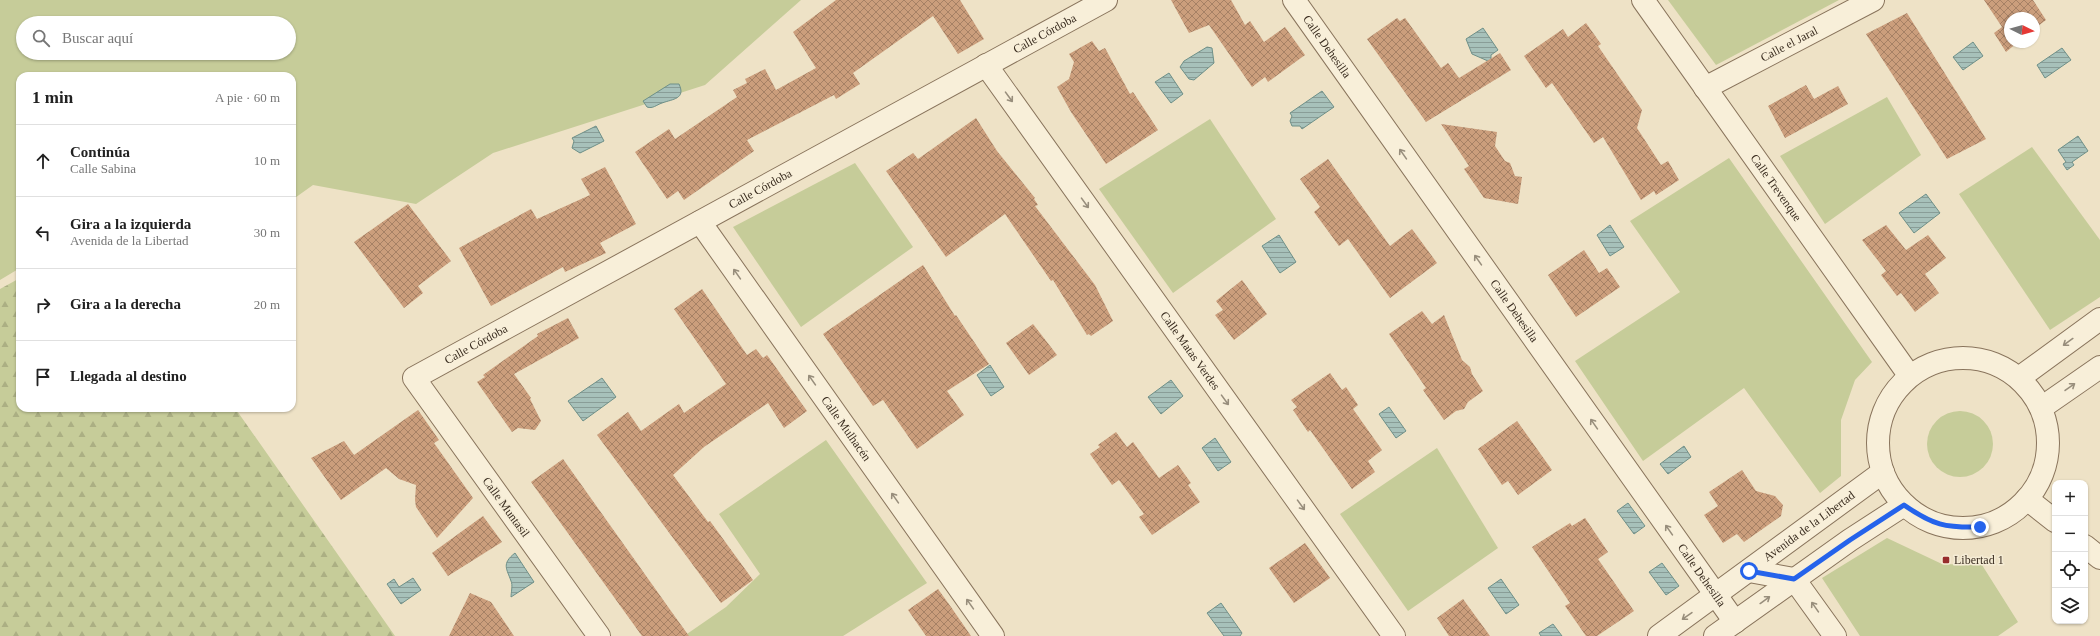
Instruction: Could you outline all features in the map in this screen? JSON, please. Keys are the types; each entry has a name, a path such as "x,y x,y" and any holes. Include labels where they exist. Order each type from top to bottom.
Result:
{"street":[{"name":"Calle Córdoba","path":"414,378 1106,0"},
{"name":"Calle Dehesilla","path":"1294,0 1735,622"},
{"name":"Calle Trevenque","path":"1643,0 1910,375"},
{"name":"Calle el Jaral","path":"1705,88 1873,0"},
{"name":"Calle Matas Verdes","path":"986,65 1394,636"},
{"name":"Calle Mulhacén","path":"700,222 993,636"},
{"path":"2019,378 2100,319"},
{"path":"1950,358 1975,358 1998,365 2019,378 2031,391 2041,408 2048,431 2047,456 2040,480 2028,499 2005,517 1980,527 1953,528 1927,521 1904,505 1883,472 1878,457 1879,428 1888,400 1910,375 1927,365 1950,358"},
{"path":"2041,408 2100,367"},
{"name":"Calle Muntasil","path":"414,378 599,636"},
{"name":"Avenida de la Libertad","path":"1659,636 1716,596 1883,472"},
{"path":"2028,499 2052,519"},
{"path":"1715,636 1850,540 1904,505"},
{"path":"2088,548 2100,558"},
{"path":"1749,571 1794,579 1835,636"}],"green space":[{"path":"0,0 801,0 705,85 493,153 416,204 313,185 296,197 296,72 16,72 16,270 0,280"},
{"path":"1668,0 1839,0 1716,65"},
{"path":"1887,97 1921,155 1825,224 1780,156"},
{"path":"1210,119 1276,219 1173,293 1099,189"},
{"path":"2032,147 2100,240 2100,297 2050,330 1959,194"},
{"path":"1729,158 1872,362 1855,380 1841,420 1841,476 1820,493 1744,388 1643,461 1575,361 1680,292 1630,221"},
{"path":"855,163 913,247 801,327 733,227"},
{"path":"16,280 16,412 238,412 395,636 0,636 0,289"},
{"path":"1960,411 1973,414 1983,421 1990,431 1993,444 1990,457 1983,467 1973,474 1960,477 1947,474 1937,467 1930,457 1927,444 1930,431 1937,421 1947,414"},
{"path":"826,440 927,583 843,636 684,636 726,607 760,574 719,514"},
{"path":"1437,448 1498,548 1408,611 1340,514"},
{"path":"1887,538 1942,564 1982,565 2018,622 1998,636 1860,636 1822,578"}],"water":[{"path":"1483,28 1498,50 1491,55 1491,60 1488,61 1472,54 1466,39"},
{"path":"1973,42 1983,56 1963,70 1953,57"},
{"path":"1207,47 1212,48 1214,63 1194,80 1189,79 1180,67 1184,61"},
{"path":"2062,48 2071,60 2045,78 2037,65"},
{"path":"1169,73 1183,94 1171,103 1155,82"},
{"path":"670,84 679,84 681,89 680,96 653,107 647,107 643,101"},
{"path":"1322,91 1334,107 1302,129 1300,126 1292,126 1290,121 1292,116 1290,113"},
{"path":"596,126 604,141 580,153 572,148 574,141 572,138"},
{"path":"2078,136 2088,151 2072,162 2074,165 2067,170 2063,164 2066,162 2058,150"},
{"path":"1926,194 1940,213 1914,233 1899,213"},
{"path":"1610,225 1624,247 1610,256 1597,235"},
{"path":"1279,235 1296,262 1280,273 1262,246"},
{"path":"990,365 1004,387 991,396 977,375"},
{"path":"602,378 616,397 583,421 568,401"},
{"path":"1171,380 1183,396 1161,414 1148,397"},
{"path":"1389,407 1406,431 1396,438 1379,414"},
{"path":"1215,438 1231,462 1218,471 1202,448"},
{"path":"1684,446 1691,457 1668,474 1660,464"},
{"path":"1628,503 1645,526 1634,534 1617,511"},
{"path":"515,553 534,582 511,597 512,583 506,567 508,560"},
{"path":"1662,563 1679,586 1666,595 1649,572"},
{"path":"413,578 421,590 401,604 387,584 394,579 399,587"},
{"path":"1501,579 1519,605 1506,614 1488,588"},
{"path":"1221,603 1242,633 1240,636 1224,636 1207,613"},
{"path":"1553,624 1562,636 1541,636 1539,633"}],"building":[{"path":"836,0 960,0 984,39 958,54 933,16 853,73 860,84 836,99 834,95 747,140 754,151 684,200 678,191 667,199 635,152 669,129 675,139 737,97 733,90 747,83 745,79 765,69 776,90 816,68 793,32"},
{"path":"1171,0 1231,0 1245,25 1250,21 1264,42 1285,27 1305,55 1268,82 1265,77 1252,87 1209,25 1189,33"},
{"path":"1984,0 2033,0 2046,20 2040,24 2040,12 2004,12 2004,48 2011,48 2006,52 1994,33 2002,27"},
{"path":"1907,13 1986,139 1947,159 1866,34"},
{"path":"1397,18 1400,21 1405,18 1441,68 1448,63 1459,78 1500,53 1511,70 1426,122 1367,39"},
{"path":"1586,23 1601,44 1598,46 1642,110 1637,128 1661,165 1668,161 1679,180 1656,195 1654,191 1641,200 1603,137 1594,143 1552,83 1546,88 1524,56 1563,29 1568,37"},
{"path":"1092,41 1099,51 1105,48 1130,94 1133,92 1158,130 1106,164 1071,112 1057,87 1069,79 1074,62 1069,54"},
{"path":"1806,85 1814,99 1838,86 1848,104 1785,138 1768,106"},
{"path":"976,118 997,151 1035,198 1034,199 1038,205 1035,206 1095,285 1113,321 1091,336 1089,334 1087,335 1053,280 1051,281 1005,214 946,257 886,171 913,153 918,159"},
{"path":"1441,124 1497,132 1495,146 1505,161 1510,163 1515,176 1522,177 1518,204 1484,198 1464,169 1469,166"},
{"path":"1328,159 1390,246 1412,229 1437,263 1390,298 1348,239 1339,246 1314,212 1320,207 1300,179"},
{"path":"605,167 636,224 600,243 606,253 565,272 563,267 491,306 459,248 531,209 537,219 590,195 581,179"},
{"path":"408,204 451,261 418,286 423,293 404,308 354,242"},
{"path":"1886,225 1906,250 1928,235 1946,258 1925,274 1939,293 1915,312 1901,293 1897,296 1881,275 1886,271 1862,240"},
{"path":"1584,250 1599,273 1607,268 1620,287 1576,317 1548,275"},
{"path":"923,265 955,316 956,315 989,364 947,391 964,415 917,449 883,400 873,406 823,334"},
{"path":"1242,280 1267,314 1234,340 1215,315 1223,310 1216,301"},
{"path":"702,289 747,355 756,349 763,358 767,355 807,411 784,428 768,403 704,447 673,475 708,522 710,521 753,580 721,603 597,435 628,412 641,431 679,404 684,413 726,384 674,309"},
{"path":"1422,311 1432,324 1444,315 1462,360 1470,367 1472,374 1483,391 1468,402 1464,409 1456,411 1444,420 1423,390 1426,388 1389,334"},
{"path":"568,318 579,338 514,374 531,398 530,399 541,421 535,430 518,428 512,432 477,382 485,377 483,375 538,336 537,334"},
{"path":"1033,324 1057,355 1029,375 1006,343"},
{"path":"1330,373 1342,390 1346,387 1358,405 1353,409 1382,450 1368,461 1375,472 1352,489 1310,430 1308,432 1293,410 1297,407 1291,400"},
{"path":"418,410 439,440 434,443 473,498 437,538 416,507 416,485 399,479 386,468 341,500 311,458 344,441 354,455"},
{"path":"1517,421 1552,470 1518,495 1508,481 1502,485 1478,449"},
{"path":"1116,432 1127,447 1133,442 1159,478 1178,465 1191,483 1188,485 1200,502 1152,535 1139,517 1144,514 1119,480 1112,485 1090,454 1100,447 1098,445"},
{"path":"563,459 689,636 642,636 531,482"},
{"path":"1742,470 1756,491 1775,496 1783,505 1781,516 1744,542 1737,534 1723,543 1704,515 1718,506 1709,492"},
{"path":"483,516 502,542 448,576 432,553"},
{"path":"1585,518 1608,552 1598,559 1634,611 1597,636 1586,636 1565,606 1570,603 1532,547 1570,523 1572,526"},
{"path":"1305,543 1330,578 1294,603 1269,568"},
{"path":"938,589 971,636 926,636 908,610"},
{"path":"470,593 491,602 514,636 449,636"},
{"path":"1463,599 1490,636 1449,636 1437,618"}],"place":[{"name":"Libertad 1","path":"1946,560"}],"route":[{"path":"1749,571 1794,579 1904,505 1927,521 1953,528 1980,527"}]}
